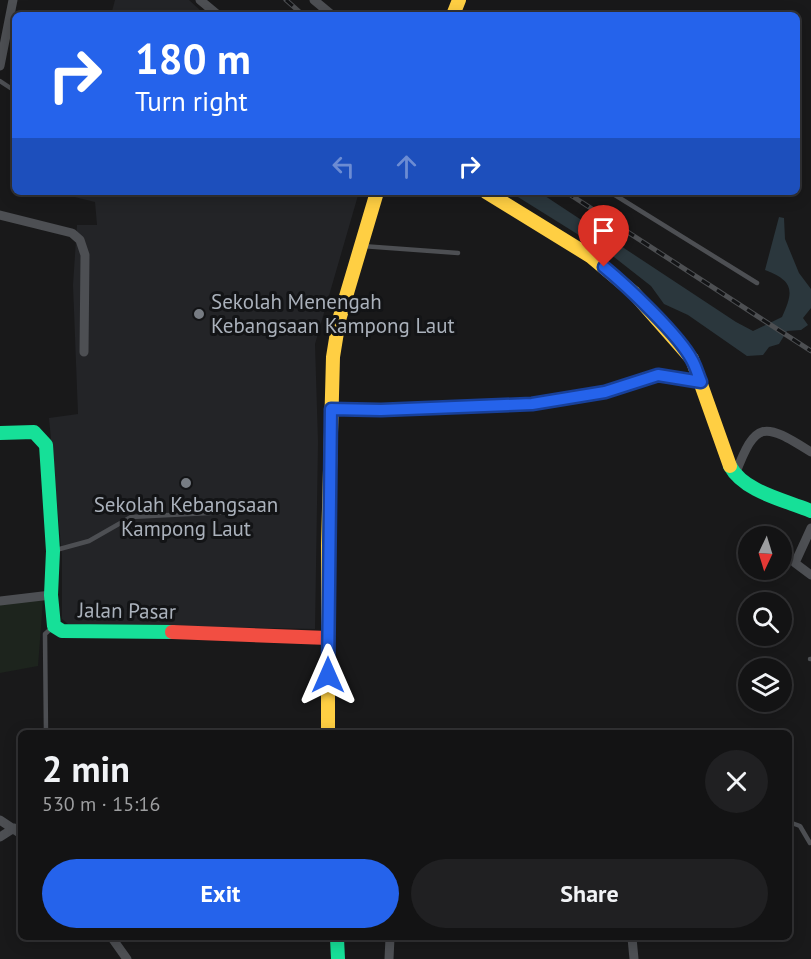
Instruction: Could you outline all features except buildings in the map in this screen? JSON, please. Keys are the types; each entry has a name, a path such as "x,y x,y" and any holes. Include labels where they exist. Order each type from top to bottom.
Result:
{"street":[{"path":"0,66 13,0"},
{"path":"200,0 214,12"},
{"path":"314,0 328,12"},
{"path":"328,730 333,357 339,320 376,195"},
{"path":"491,195 591,256 618,279 692,359 724,455 735,475 748,485 811,511"},
{"path":"0,215 72,233 80,240 85,255 84,352"},
{"path":"331,409 381,410 532,404 605,392 658,375 701,382"},
{"path":"735,475 747,444 761,431 769,430 784,435 811,452"},
{"name":"Jalan Pasar","path":"0,433 34,432 46,445 53,551 51,595 54,627 62,631 241,633 328,638"},
{"path":"811,528 795,562 801,570 811,575"},
{"path":"0,601 51,595"},
{"path":"0,820 18,831"},
{"path":"0,837 18,831"},
{"path":"113,940 126,959"},
{"path":"337,940 338,959"},
{"path":"389,959 390,940"},
{"path":"632,940 634,959"}],"lane":[{"path":"615,195 757,283"},
{"path":"360,246 458,253"},
{"path":"53,551 89,541 131,517 248,511"},
{"path":"46,730 45,634 54,627"},
{"path":"792,823 800,826 810,843"}],"shaded area":[{"path":"115,0 189,0 202,12 112,12"},
{"path":"66,195 358,195 315,344 318,442 315,629 68,624 62,619 62,556 49,418 78,414 73,285 77,225 97,225 95,202"},
{"path":"515,195 544,195 753,331 782,317 790,294 782,278 765,270 779,217 784,218 785,239 799,273 811,289 811,308 803,318 808,325 801,330 787,331 779,344 769,347 763,355 747,356 688,315 664,304 651,286 614,257"},
{"path":"43,600 38,666 0,673 0,604"}],"railway":[{"path":"286,0 300,12"},
{"path":"571,195 811,351"}],"traffic: fast":[{"path":"0,433 34,432 46,445 53,551 51,595 54,626 62,631 172,632"},
{"path":"730,466 736,475 755,489 811,511"},
{"path":"337,940 338,959"}],"traffic: slow":[{"path":"454,12 459,0"},
{"path":"328,730 328,546 333,357 339,320 376,195"},
{"path":"491,195 590,256 633,292 692,359 730,466"}],"traffic: jam":[{"path":"172,632 328,638"}],"place":[{"name":"Sekolah Menengah Kebangsaan Kampong Laut","path":"199,314"},
{"name":"Sekolah Kebangsaan Kampong Laut","path":"186,483"}],"route":[{"path":"328,675 331,409 381,410 553,402 605,392 645,377 658,375 701,382 692,359 681,345 633,292 604,267"}]}
